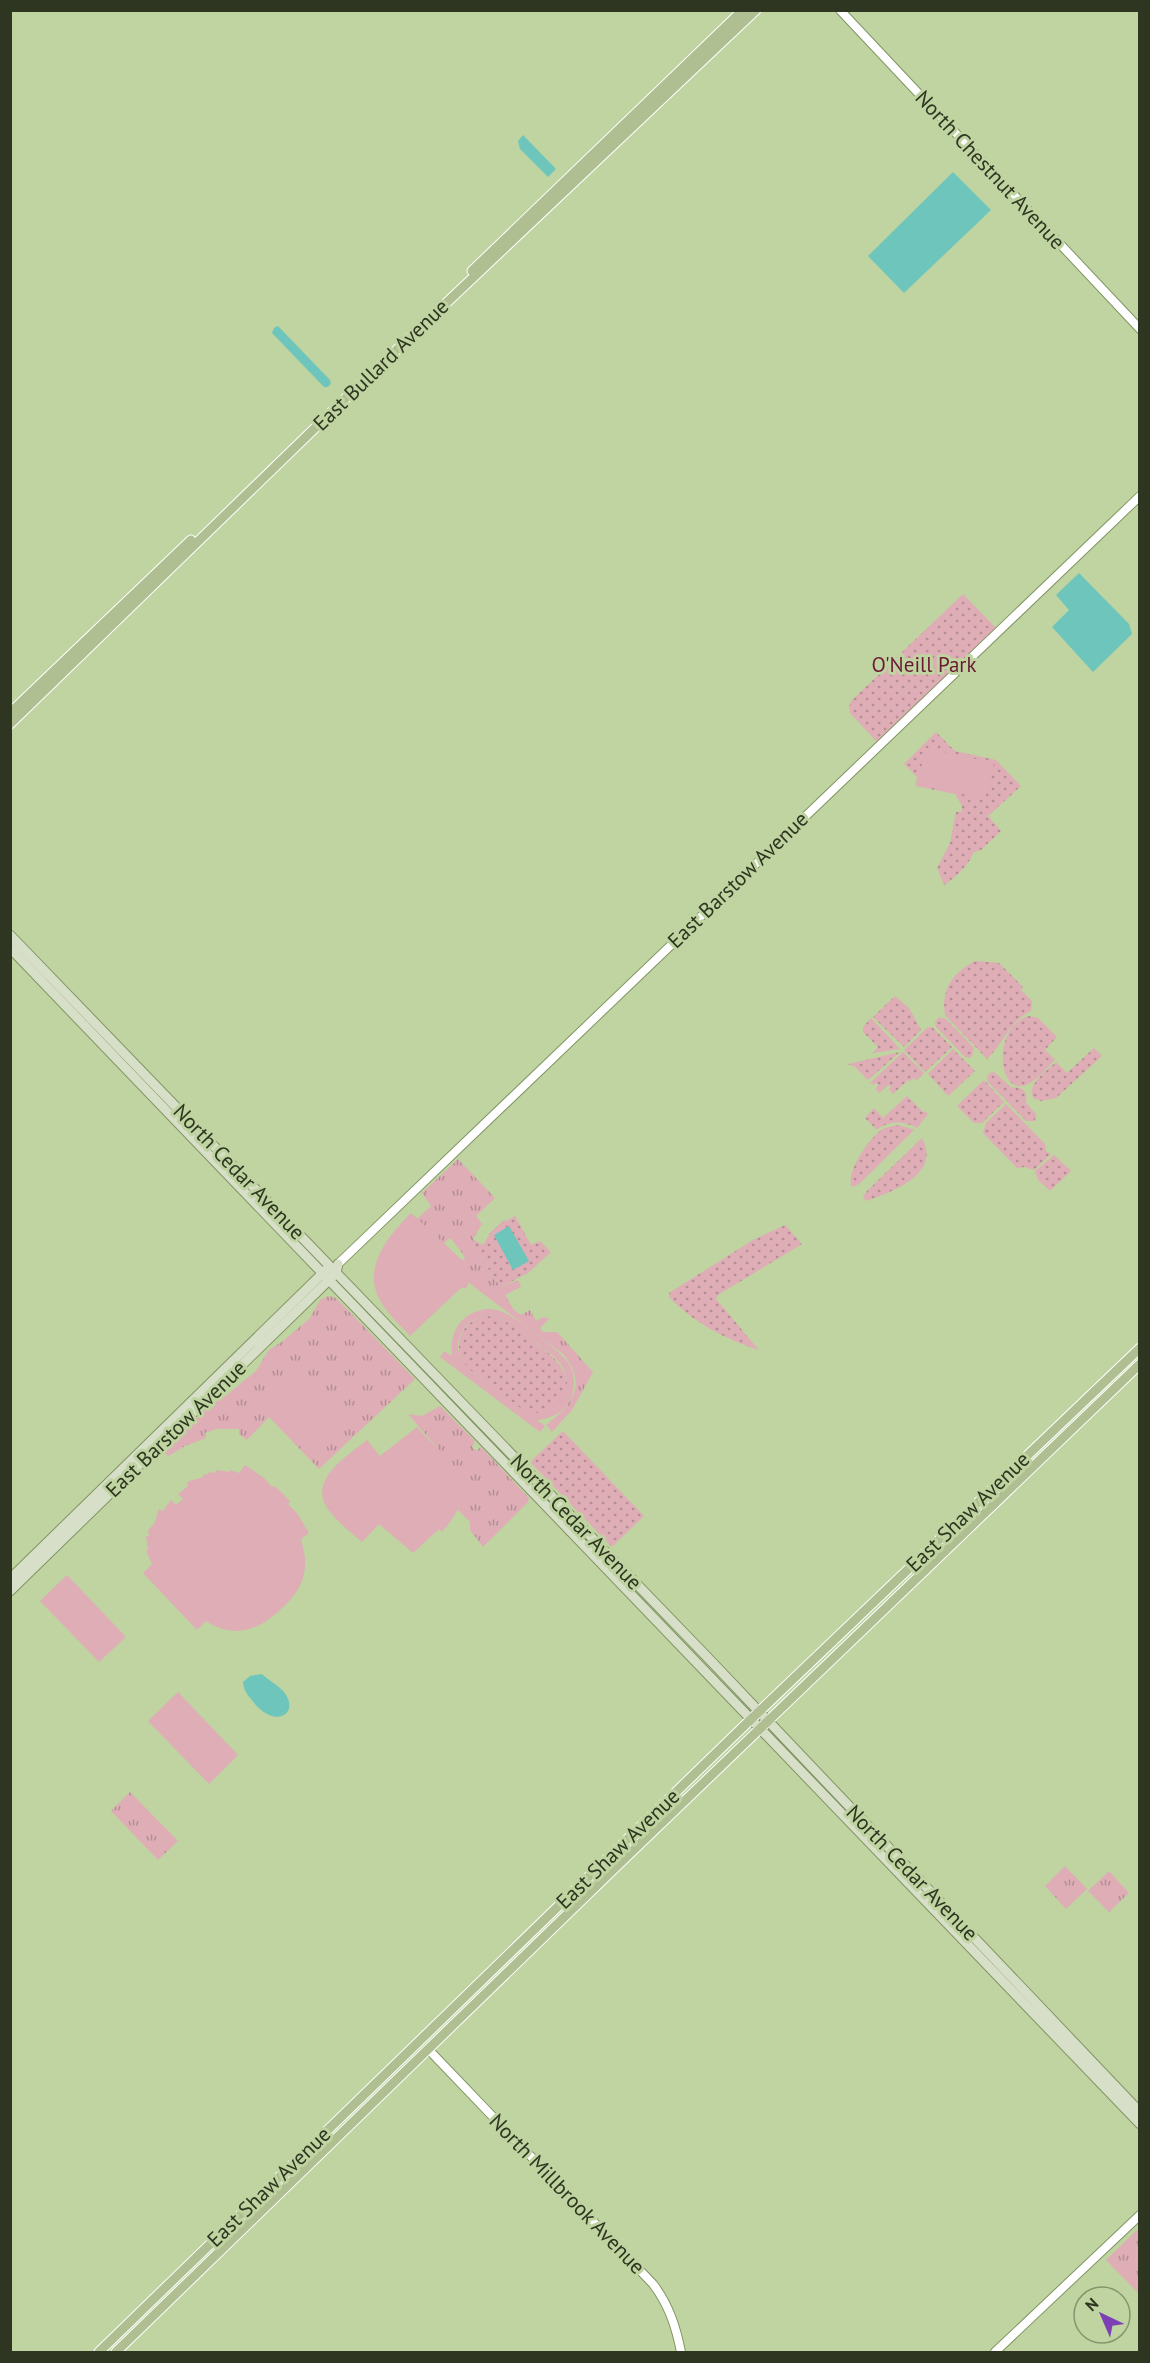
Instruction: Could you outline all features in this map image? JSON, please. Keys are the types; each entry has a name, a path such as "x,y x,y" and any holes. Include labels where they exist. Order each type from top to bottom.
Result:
{"main road":[{"name":"East Bullard Avenue","path":"10,713 743,10"},
{"name":"East Bullard Avenue","path":"10,724 348,396 756,10"},
{"name":"North Cedar Avenue","path":"10,935 184,1115 759,1729 844,1816 866,1831 1140,2124"},
{"name":"North Cedar Avenue","path":"10,948 127,1069 331,1271 712,1662 857,1815 868,1834 876,1841 881,1841 1140,2112"},
{"path":"127,1069 134,1070 164,1100 184,1115"},
{"name":"East Barstow Avenue","path":"10,1579 331,1271"},
{"name":"East Barstow Avenue","path":"10,1591 331,1271"},
{"name":"East Shaw Avenue","path":"103,2350 750,1719 1140,1348"},
{"name":"East Shaw Avenue","path":"116,2352 767,1721 1140,1364"},
{"path":"875,1618 875,1609 893,1592 907,1570"},
{"path":"650,1613 658,1615 666,1622 671,1621"},
{"path":"668,1632 675,1632 694,1651 712,1662"},
{"path":"816,1787 823,1787 857,1815"},
{"path":"540,1941 541,1932 592,1881 606,1860"},
{"path":"468,2011 481,1990 533,1940 532,1933"}],"street":[{"name":"North Chestnut Avenue","path":"840,10 1140,329"},
{"name":"East Barstow Avenue","path":"331,1271 1140,496"},
{"name":"North Millbrook Avenue","path":"428,2049 653,2284 667,2304 681,2352"},
{"path":"995,2352 1140,2215"}],"green space":[{"name":"O'Neill Park","path":"963,594 996,628 877,742 850,713 851,701"},
{"path":"936,732 955,751 996,760 1021,786 988,816 1001,831 981,850 974,852 961,871 944,885 937,868 950,843 956,812 962,812 962,806 955,794 916,786 917,777 904,764"},
{"path":"926,748 994,763 985,799 917,784"},
{"path":"975,961 999,963 1023,987 1021,990 1032,1001 1031,1011 1017,1020 987,1059 945,1015 945,998 950,983 960,971"},
{"path":"895,996 909,1008 921,1030 904,1047 873,1017"},
{"path":"1029,1016 1038,1018 1057,1037 1045,1050 1055,1060 1040,1076 1030,1083 1019,1086 1011,1082 1005,1073 1004,1047 1008,1034 1017,1023"},
{"path":"939,1017 946,1019 974,1048 972,1056 965,1057 936,1027 935,1022"},
{"path":"871,1018 900,1049 873,1053 878,1047 863,1032 863,1027"},
{"path":"928,1027 932,1027 952,1047 925,1072 904,1050"},
{"path":"1094,1048 1102,1056 1056,1098 1041,1101 1033,1098 1035,1083 1056,1062 1067,1073"},
{"path":"953,1049 975,1071 948,1096 928,1074"},
{"path":"900,1052 868,1080 855,1067 848,1064"},
{"path":"903,1052 924,1073 916,1081 914,1078 908,1080 893,1094 889,1089 891,1086 888,1085 879,1093 876,1089 878,1084 870,1083"},
{"path":"994,1072 1012,1088 1024,1091 1026,1103 1036,1114 1035,1121 1026,1121 988,1082 987,1077"},
{"path":"984,1080 1004,1102 982,1123 974,1123 957,1106"},
{"path":"907,1096 928,1114 917,1128 896,1123 886,1124 877,1130 865,1118 874,1108 883,1118"},
{"path":"1006,1104 1045,1144 1046,1151 1051,1154 1034,1170 1025,1167 1017,1168 983,1133 986,1123"},
{"path":"899,1125 914,1130 859,1184 852,1187 852,1174 855,1166 875,1135 889,1127"},
{"path":"922,1138 926,1151 925,1162 920,1171 900,1187 866,1201 863,1197 866,1192"},
{"path":"1054,1155 1071,1171 1050,1191 1038,1180 1035,1171"},
{"path":"458,1159 495,1198 476,1216 482,1224 473,1239 476,1241 473,1246 501,1287 518,1280 521,1287 505,1295 514,1310 521,1315 530,1310 536,1321 543,1317 549,1319 540,1328 543,1332 557,1332 593,1372 572,1410 552,1432 546,1425 564,1409 574,1393 575,1375 571,1365 563,1354 469,1283 470,1276 465,1258 450,1238 443,1244 417,1219 431,1206 422,1193"},
{"path":"411,1213 462,1260 466,1258 470,1273 466,1289 462,1287 410,1336 385,1308 377,1295 374,1282 378,1257 393,1233"},
{"path":"515,1216 531,1245 540,1241 551,1252 528,1273 501,1287 473,1246 476,1241 483,1245 490,1233 504,1220"},
{"path":"785,1225 802,1244 718,1295 716,1299 759,1350 711,1329 689,1315 669,1297 669,1293 753,1240"},
{"path":"329,1296 336,1298 415,1379 319,1469 269,1417 247,1440 239,1434 239,1429 216,1429 205,1433 206,1438 168,1456 162,1450 204,1408 223,1398 256,1371 269,1350 310,1318 320,1300"},
{"path":"494,1309 512,1317 550,1345 570,1366 574,1379 571,1398 559,1412 551,1417 537,1420 545,1426 540,1432 440,1357 444,1351 452,1356 455,1331 464,1319 478,1311","holes":["483,1317 497,1317 546,1350 559,1362 567,1378 563,1396 558,1404 541,1412 522,1409 474,1373 462,1359 458,1351 458,1343 466,1326"]},
{"path":"487,1316 497,1317 507,1322 554,1358 563,1370 567,1382 566,1394 556,1406 546,1412 538,1413 519,1408 470,1370 460,1354 460,1337 470,1323"},
{"path":"297,1367 351,1423 316,1458 262,1402"},
{"path":"440,1406 475,1441 472,1447 476,1451 481,1447 529,1498 528,1502 483,1547 470,1530 470,1522 458,1510 461,1498 454,1472 436,1446 408,1414 422,1416"},
{"path":"417,1427 452,1464 459,1476 462,1488 461,1500 455,1515 442,1532 439,1529 413,1553 379,1524 362,1542 342,1525 324,1502 322,1491 325,1481 339,1462 367,1440 380,1456"},
{"path":"563,1431 644,1516 612,1547 530,1462"},
{"path":"245,1465 264,1478 272,1487 275,1486 290,1501 288,1504 297,1513 309,1533 301,1539 305,1559 303,1579 294,1595 264,1623 236,1631 216,1627 206,1621 197,1630 143,1573 152,1564 146,1551 148,1550 146,1536 149,1536 148,1530 154,1524 159,1509 163,1511 171,1500 176,1505 183,1499 178,1494 188,1486 187,1482 203,1477 209,1472 215,1473 216,1470 230,1472 230,1470 239,1473"},
{"path":"67,1575 126,1637 99,1662 40,1601"},
{"path":"178,1692 238,1755 209,1784 148,1721"},
{"path":"130,1792 178,1841 158,1860 111,1811"},
{"path":"1065,1866 1087,1889 1066,1909 1045,1886"},
{"path":"1109,1871 1129,1893 1109,1912 1088,1891"},
{"path":"1139,2228 1139,2294 1132,2285 1106,2260"}],"water":[{"path":"523,135 556,169 548,177 520,149 518,141"},
{"path":"953,172 991,210 904,293 868,256"},
{"path":"278,326 330,380 328,387 324,387 272,333"},
{"path":"1079,573 1129,624 1132,634 1093,672 1052,627 1069,610 1056,595"},
{"path":"509,1226 529,1261 513,1270 494,1235"},
{"path":"262,1674 282,1689 288,1700 289,1707 282,1716 276,1717 260,1709 246,1691 243,1682 250,1676"}]}
